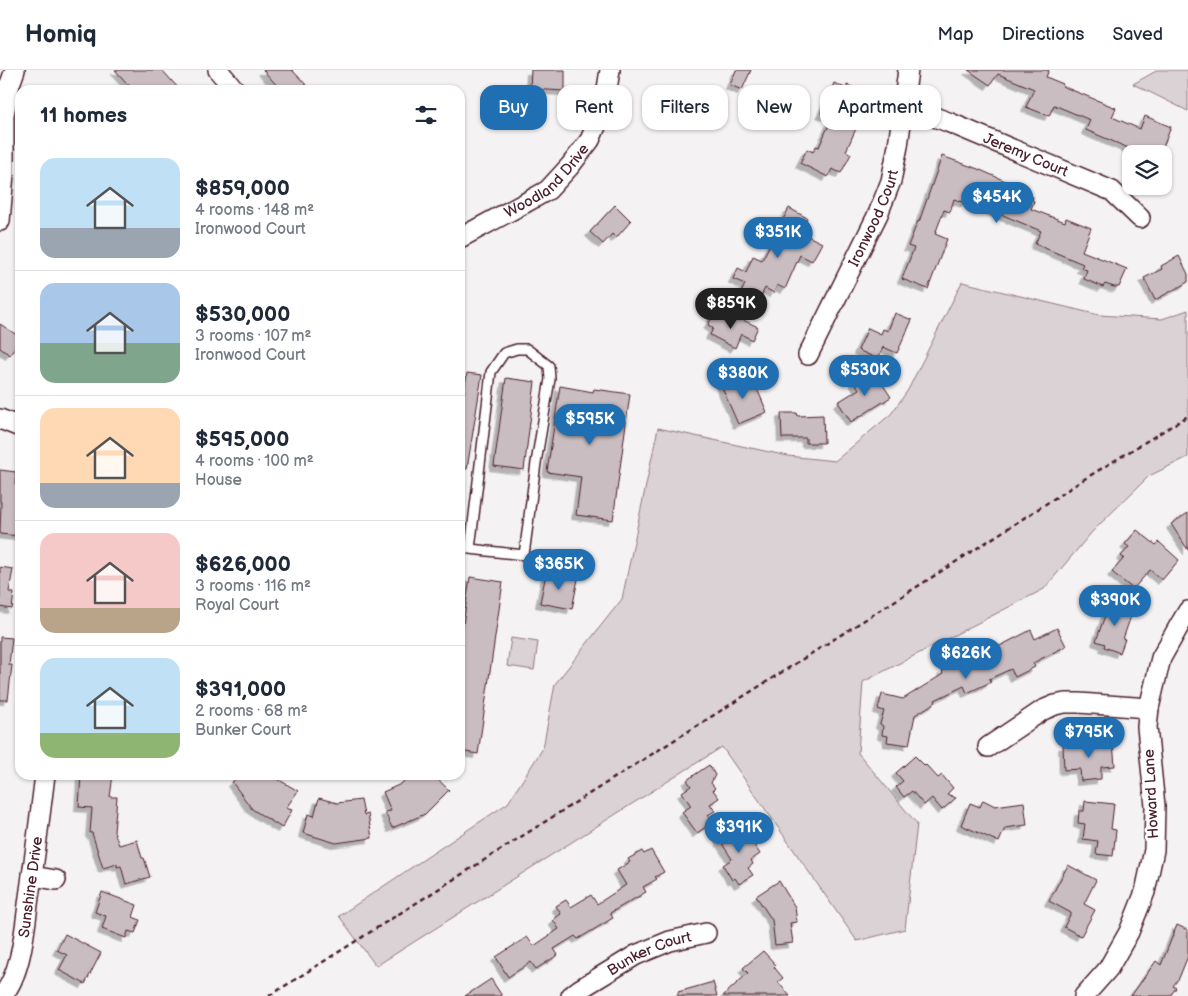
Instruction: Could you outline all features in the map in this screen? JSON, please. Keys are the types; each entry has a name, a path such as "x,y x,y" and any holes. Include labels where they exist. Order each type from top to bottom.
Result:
{"street":[{"path":"0,220 4,174 4,116 10,84 15,70"},
{"path":"218,70 231,85"},
{"name":"Woodland Drive","path":"465,235 548,190 570,166 590,140 604,108 610,70"},
{"name":"Ironwood Court","path":"906,85 908,70"},
{"name":"Jeremy Court","path":"941,119 1112,191 1140,218"},
{"name":"Ironwood Court","path":"808,355 878,214 891,181 900,130"},
{"path":"0,419 15,425"},
{"name":"Howard Lane","path":"1084,996 1108,969 1129,932 1145,892 1154,850 1155,806 1147,727 1148,708 1161,658 1188,612"},
{"path":"988,747 1043,710 1055,705 1079,703 1148,708"},
{"name":"Sunshine Drive","path":"2,996 17,970 22,946 44,780"},
{"path":"32,876 56,880"},
{"name":"Bunker Court","path":"571,996 636,955 670,941 706,933"}],"lane":[{"path":"465,548 470,549 524,555 536,463 550,379 549,366 527,349 504,353 491,372 470,549"}],"path":[{"path":"269,996 1086,478 1188,416"}],"shaded area":[{"path":"1158,70 1188,70 1188,111 1133,84"},
{"path":"962,282 1099,315 1162,319 1188,310 1188,457 1149,476 1092,532 1044,589 863,682 858,753 917,824 905,929 857,941 722,747 376,966 339,916 508,803 543,748 555,684 622,599 658,428 788,456 835,461 891,414 908,390"},
{"path":"511,638 538,642 534,670 507,666"}],"building":[{"path":"115,70 162,70 176,85 128,85"},
{"path":"263,70 292,70 306,85 276,85"},
{"path":"531,70 565,70 565,85 557,85 557,91 547,90 547,85 530,85"},
{"path":"736,70 751,70 744,85 738,85 738,88 730,85"},
{"path":"968,70 1049,70 1046,77 1063,84 1062,86 1116,108 1112,117 1140,129 1145,116 1171,127 1164,145 1122,145 1086,130 1090,120 1054,105 1049,116 1026,107 1034,89 998,74 990,85"},
{"path":"827,130 855,130 846,151 851,154 841,173 832,169 828,177 800,163 807,149 813,152 816,146 819,147"},
{"path":"942,156 1010,183 1009,186 1033,197 1032,200 1034,201 1031,209 1065,222 1066,218 1091,228 1082,251 1127,269 1119,287 1105,284 1103,287 1084,279 1087,270 1081,268 1083,264 1035,244 1041,231 967,200 966,203 954,199 950,212 944,210 935,234 947,239 928,289 902,279 914,248 908,246 919,222"},
{"path":"615,205 631,221 616,238 612,234 603,244 590,232"},
{"path":"789,208 807,218 800,232 822,243 812,261 800,255 785,289 777,285 774,293 765,288 758,303 740,295 745,284 733,279 738,268 746,272 753,256 762,260"},
{"path":"1179,256 1188,274 1188,282 1155,300 1144,278 1162,269 1161,266"},
{"path":"895,313 912,320 897,353 883,347 878,359 858,350 868,328 881,334 883,329 888,331"},
{"path":"726,314 758,327 752,340 741,334 735,348 710,335 713,328 708,325 713,315 723,320"},
{"path":"0,324 15,334 15,348 10,355 0,348"},
{"path":"873,370 891,397 851,422 838,402 859,389 854,381"},
{"path":"467,373 482,375 467,469 465,469 465,386"},
{"path":"740,375 746,388 755,384 767,412 738,424 720,383"},
{"path":"506,378 535,382 524,470 494,466"},
{"path":"560,386 593,392 594,389 630,394 613,520 576,515 581,477 547,472"},
{"path":"781,413 797,413 798,416 823,415 824,443 806,443 806,438 782,438"},
{"path":"0,470 15,472 15,536 0,534"},
{"path":"1188,513 1188,550 1171,524"},
{"path":"1137,530 1156,545 1159,542 1179,560 1162,580 1150,570 1133,589 1112,572 1124,558 1121,556 1129,547 1125,544"},
{"path":"0,567 13,569 9,592 14,593 12,609 0,607"},
{"path":"546,574 578,579 572,609 540,603"},
{"path":"470,577 503,582 478,754 465,752 465,611"},
{"path":"1113,601 1129,607 1128,611 1132,613 1120,653 1104,647 1105,644 1096,641 1107,610 1109,611"},
{"path":"1057,628 1066,646 1033,663 1035,667 1015,677 1011,669 989,679 991,682 967,693 964,686 935,700 936,702 915,715 909,745 887,742 888,736 882,735 883,726 880,724 884,711 878,709 882,694 903,699 943,674 942,671 956,665 954,661 979,650 982,655 1031,630 1035,639"},
{"path":"0,637 12,638 9,665 12,665 8,700 0,700"},
{"path":"1113,742 1115,766 1101,767 1101,779 1081,781 1080,769 1064,770 1063,745"},
{"path":"915,756 938,778 942,775 953,788 947,794 956,798 942,810 932,798 924,805 912,791 904,797 896,787 903,781 896,773"},
{"path":"709,765 715,775 711,783 715,788 713,790 719,798 710,804 715,811 708,815 713,822 697,833 682,812 691,806 682,792 691,786 687,780"},
{"path":"81,780 112,780 110,797 117,797 114,832 119,845 137,840 150,877 126,884 121,866 117,867 117,864 103,868 92,833 90,833 92,808 79,807"},
{"path":"235,780 279,780 298,791 286,808 292,810 282,828 252,809 232,782"},
{"path":"405,780 438,780 449,790 425,814 392,828 385,812 391,811 383,792 401,784"},
{"path":"319,798 337,803 361,800 364,815 368,814 372,838 336,843 303,833 308,814 314,816"},
{"path":"983,800 995,806 1024,802 1027,825 1005,828 999,842 961,825 970,803 980,807"},
{"path":"1085,801 1114,804 1111,829 1116,830 1113,856 1096,854 1098,841 1083,839 1085,824 1078,823 1079,811 1084,811"},
{"path":"740,824 760,854 751,860 753,864 748,868 753,875 739,884 735,878 732,880 723,865 732,859 719,839"},
{"path":"651,850 664,872 655,877 657,879 643,887 646,892 610,913 613,918 578,939 575,936 554,949 558,955 536,969 531,962 508,977 496,957 527,937 534,946 559,929 553,920 561,914 556,906 566,900 571,907 591,895 597,904 626,885 617,870 630,862 628,859 642,851 644,854"},
{"path":"1068,865 1096,880 1084,904 1095,910 1081,936 1064,927 1071,913 1049,901"},
{"path":"779,881 795,907 797,922 790,923 793,943 775,945 772,920 756,896"},
{"path":"102,892 137,905 133,917 140,920 135,933 128,931 126,938 102,929 106,916 95,912"},
{"path":"1177,925 1188,930 1188,956 1179,978 1173,986 1176,988 1170,996 1131,996 1156,961 1161,965"},
{"path":"65,934 101,953 85,984 59,970 67,955 57,950"},
{"path":"763,951 776,965 774,967 783,978 778,982 790,996 723,996 748,973 743,968"},
{"path":"491,979 502,996 465,996"},
{"path":"713,982 717,996 678,996 678,992"}]}
